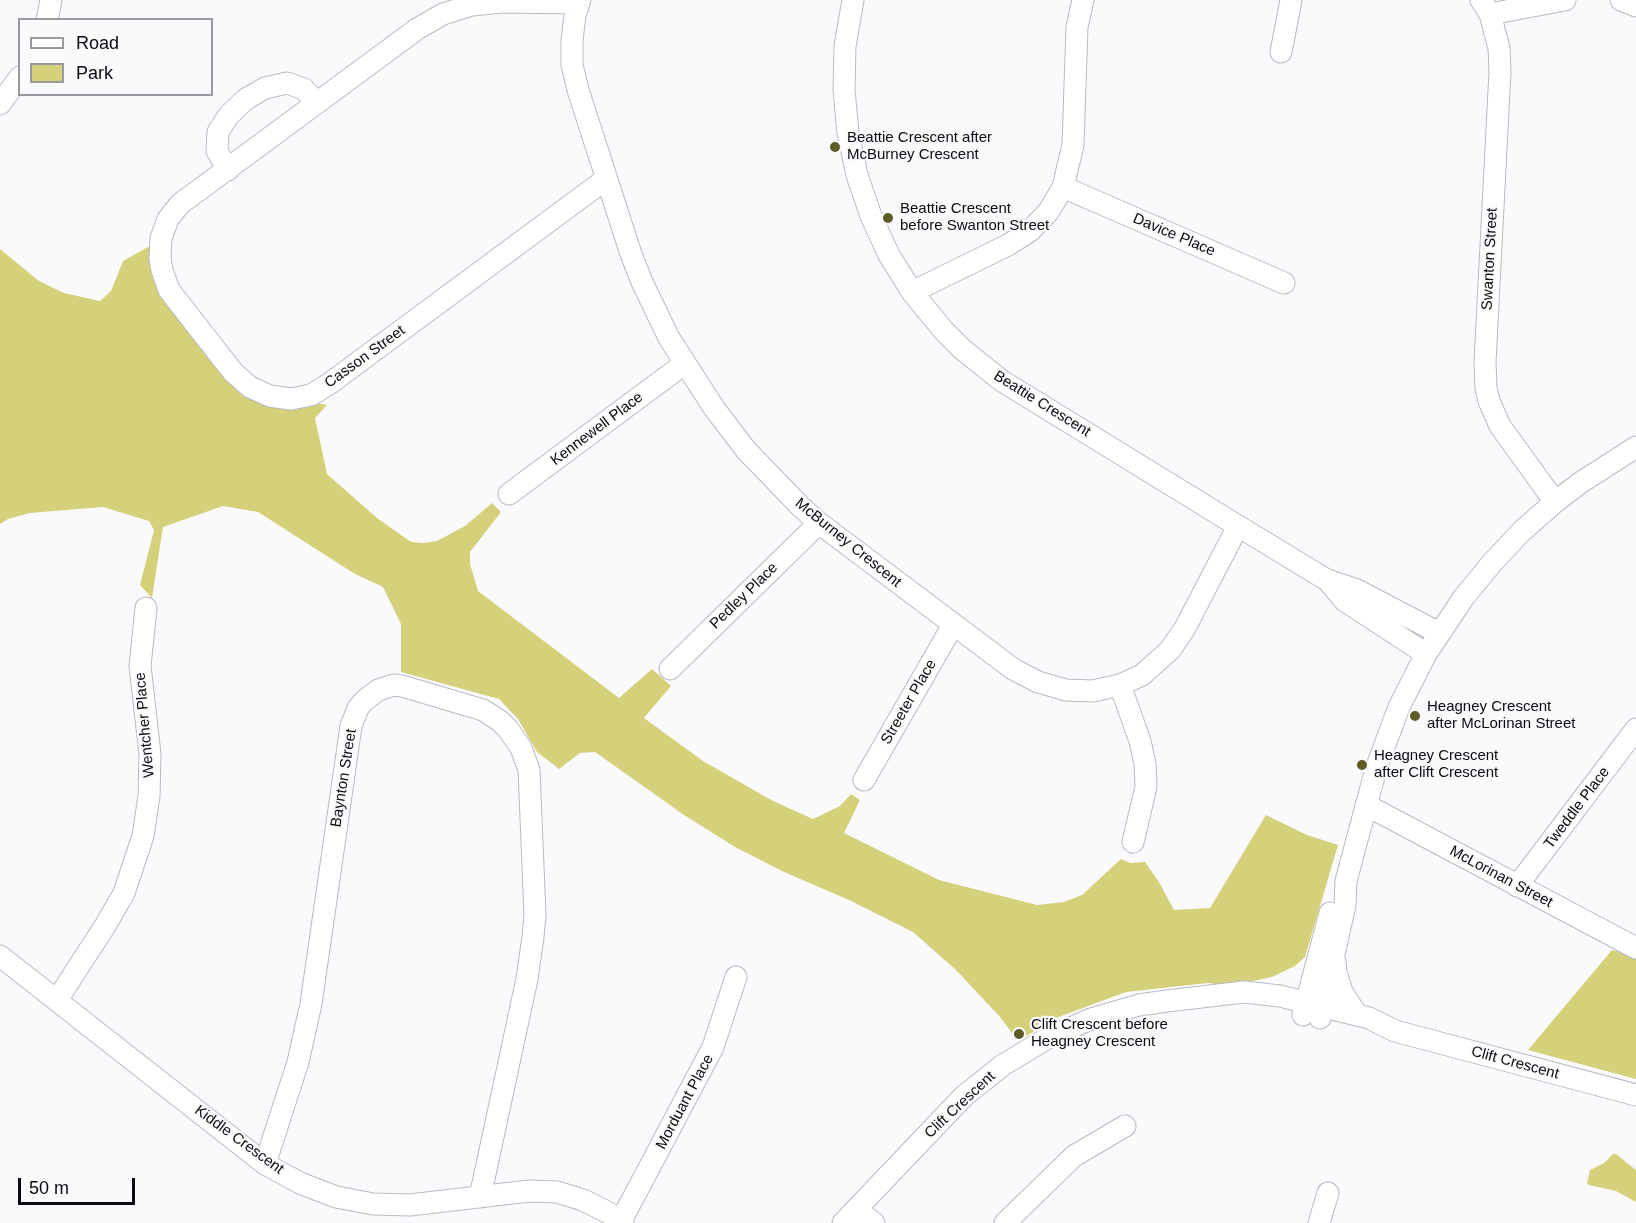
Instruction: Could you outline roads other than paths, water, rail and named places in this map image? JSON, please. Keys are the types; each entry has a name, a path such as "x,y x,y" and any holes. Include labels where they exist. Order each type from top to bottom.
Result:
{"street":[{"path":"47,18 51,0"},
{"name":"Beattie Crescent","path":"852,0 845,46 844,90 849,139 857,175 871,216 890,255 912,292 944,331 962,350 1002,381 1238,526 1327,580 1357,590 1438,633"},
{"path":"912,292 1008,245 1030,231 1049,211 1063,187 1073,145 1077,27 1083,0"},
{"path":"1281,52 1291,0"},
{"path":"1485,7 1565,0"},
{"path":"1621,0 1636,6"},
{"name":"Casson Street","path":"580,2 472,4 443,14 417,29 180,204 168,219 161,238 160,260 169,290 233,372 250,387 270,396 291,399 311,395 329,384 606,179"},
{"name":"McBurney Crescent","path":"580,2 572,40 573,65 578,90 642,282 669,338 714,408 746,450 819,523 1013,669 1038,682 1066,690 1093,691 1120,685 1142,675 1162,660 1185,628 1238,526"},
{"name":"Swanton Street","path":"1485,7 1499,48 1500,71 1485,362 1486,388 1500,426 1555,502"},
{"path":"0,104 18,80"},
{"path":"228,170 218,151 218,132 229,115 246,99 265,88 287,83 304,89 317,103"},
{"name":"Davice Place","path":"1063,187 1284,283"},
{"name":"Kennewell Place","path":"510,494 684,364"},
{"path":"1313,1011 1327,951 1345,905 1346,881 1388,735 1407,689 1438,633 1492,563 1522,531 1589,476 1636,447"},
{"name":"Pedley Place","path":"670,669 819,523"},
{"name":"Beattie Crescent","path":"1327,580 1345,601 1426,654"},
{"name":"Wentcher Place","path":"57,1000 124,893 143,836 149,796 150,754 140,666 146,608"},
{"name":"Streeter Place","path":"864,780 953,625"},
{"path":"1120,685 1140,741 1145,764 1146,787 1133,842"},
{"name":"Baynton Street","path":"265,1164 298,1062 311,1004 351,726 358,708 378,690 402,686 483,710 500,721 521,748 529,770 534,893 533,937 527,979 480,1197"},
{"name":"Tweddle Place","path":"1517,886 1636,729"},
{"name":"McLorinan Street","path":"1366,805 1636,948"},
{"path":"1273,995 1296,980 1327,951"},
{"path":"1327,951 1342,992 1357,1015"},
{"name":"Kiddle Crescent","path":"0,956 265,1164 300,1183 336,1197 373,1204 410,1205 530,1191 557,1192 584,1200 622,1222"},
{"name":"Morduant Place","path":"622,1222 713,1047 736,977"},
{"name":"Clift Crescent","path":"849,1216 964,1096 1003,1065 1046,1039 1091,1019 1139,1005 1244,992 1273,995 1367,1031 1395,1031"},
{"name":"Clift Crescent","path":"1205,998 1234,1005 1357,1015 1369,1018 1395,1031 1628,1093"},
{"path":"1005,1223 1074,1156 1125,1126"},
{"path":"1318,1223 1328,1193"},
{"path":"849,1216 874,1223"}],"place":[{"name":"Beattie Crescent after McBurney Crescent","path":"835,147"},
{"name":"Beattie Crescent before Swanton Street","path":"888,218"},
{"name":"Heagney Crescent after McLorinan Street","path":"1415,716"},
{"name":"Heagney Crescent after Clift Crescent","path":"1362,765"},
{"name":"Clift Crescent before Heagney Crescent","path":"1019,1034"}]}
